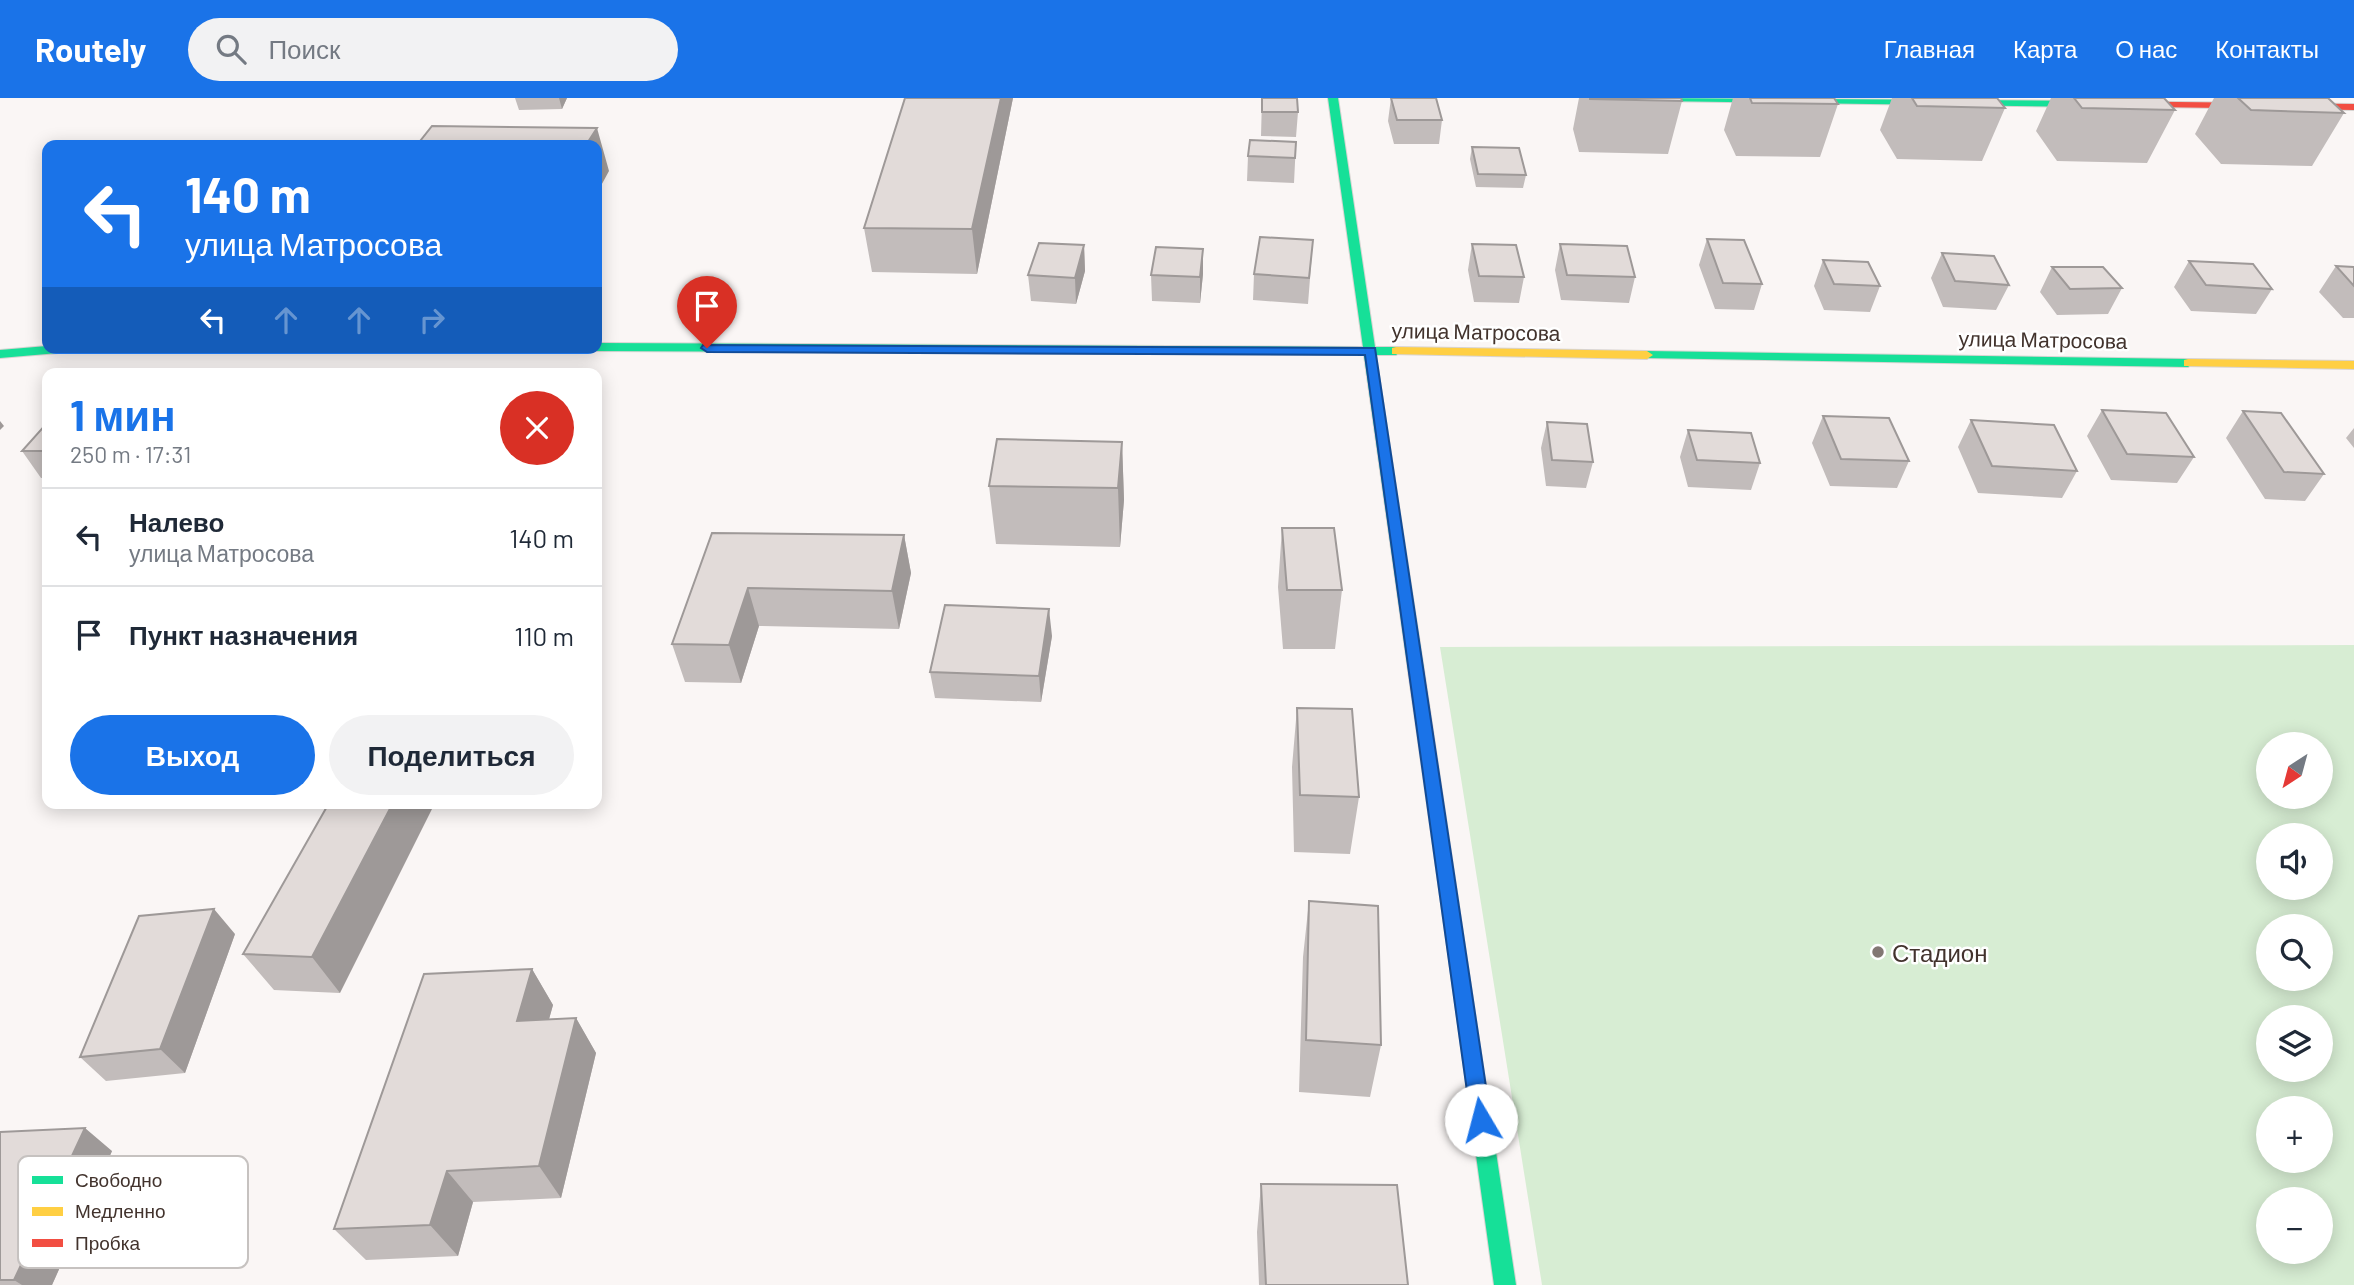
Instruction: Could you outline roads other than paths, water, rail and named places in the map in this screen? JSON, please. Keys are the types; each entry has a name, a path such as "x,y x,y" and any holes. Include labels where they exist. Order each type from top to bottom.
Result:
{"street":[{"path":"1333,98 1505,1285"},
{"path":"1657,98 2354,107"},
{"name":"улица Матросова","path":"602,347 1370,351 2354,365"},
{"path":"0,354 42,350"}],"place":[{"name":"Стадион","path":"1878,952"}]}
